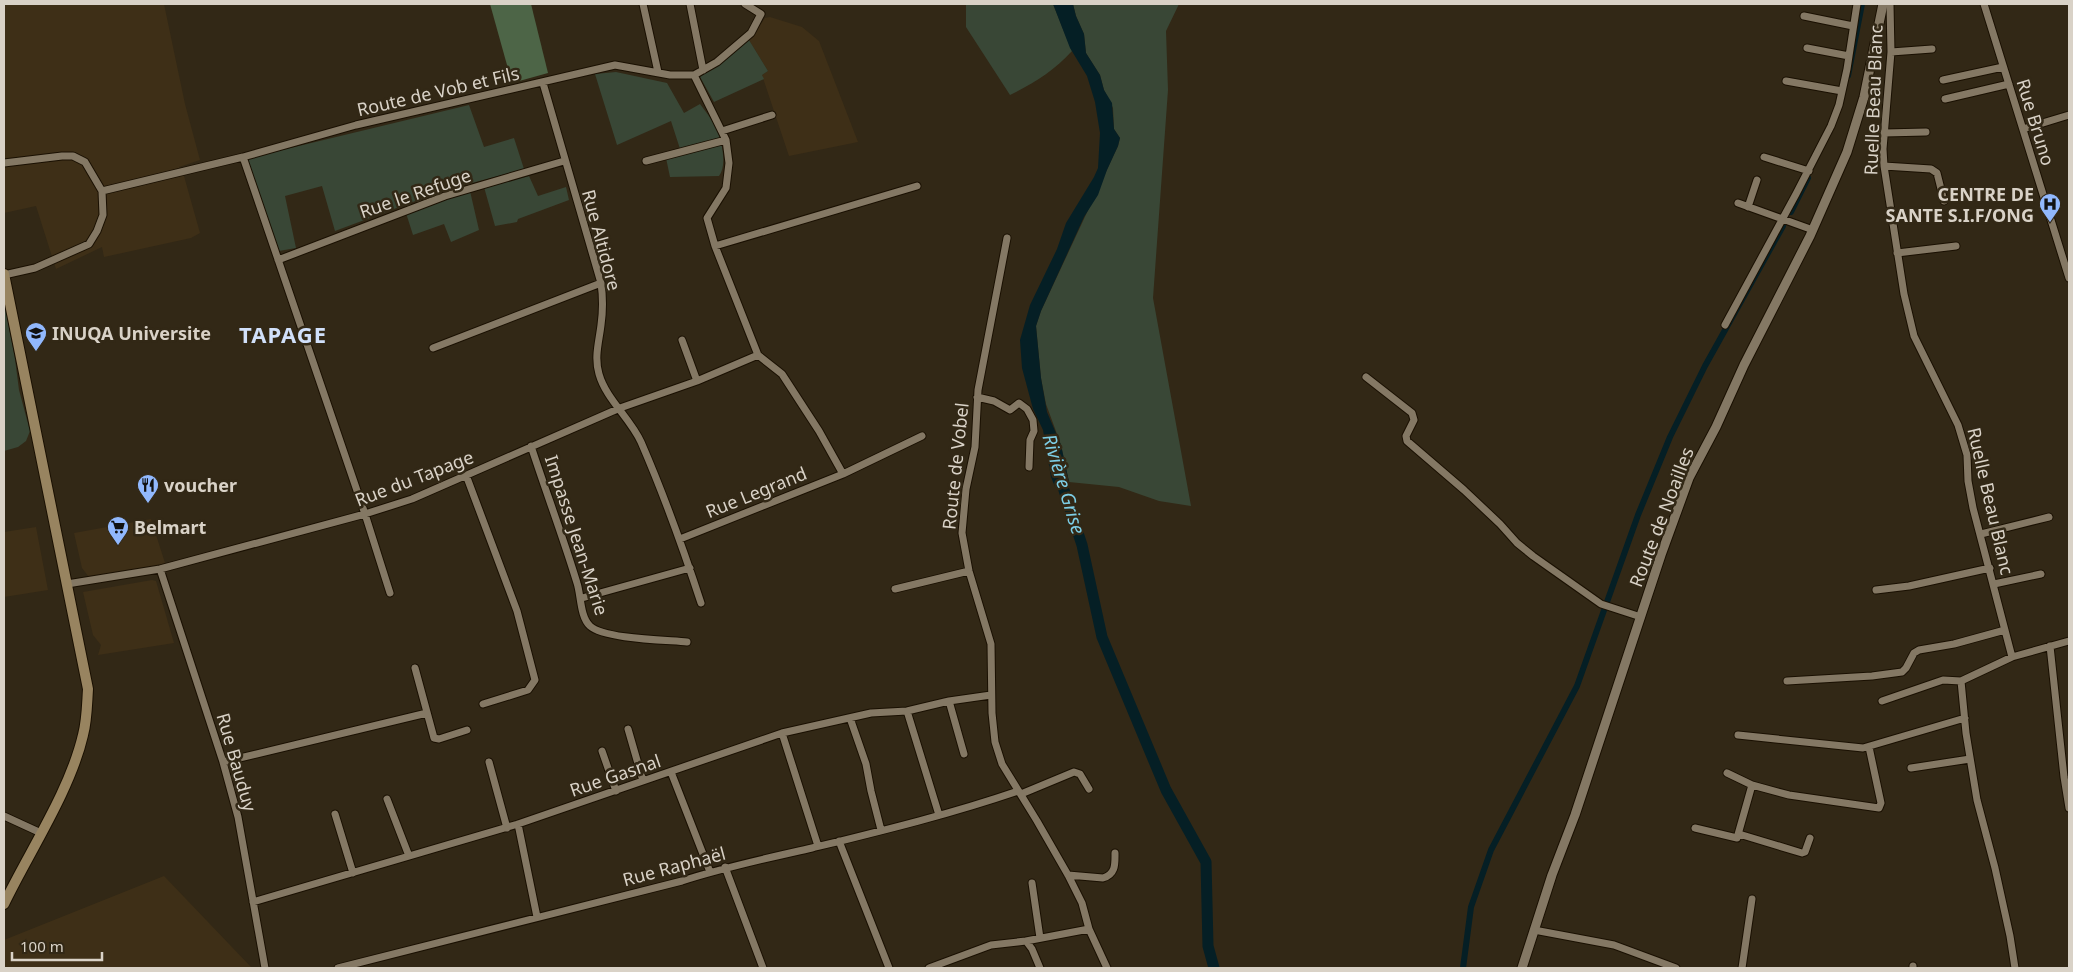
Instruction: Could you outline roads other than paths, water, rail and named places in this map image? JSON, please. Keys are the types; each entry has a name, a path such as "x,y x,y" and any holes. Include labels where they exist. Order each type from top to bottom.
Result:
{"main road":[{"path":"4,275 88,689 87,717 76,757 41,833 4,904"}],"street":[{"path":"643,4 658,72"},
{"path":"690,4 704,70"},
{"name":"Route de Vob et Fils","path":"102,191 243,157 356,125 614,66 670,75 694,75 717,62 751,33 761,14 745,4"},
{"path":"1725,325 1809,171 1831,126 1842,91 1856,4"},
{"name":"Route de Noailles","path":"1522,968 1689,478 1813,230 1848,152 1864,97 1883,4"},
{"name":"Ruelle Beau Blanc","path":"1890,4 1891,52 1884,133 1884,166 1897,253 1914,336 1958,425 1966,455 1973,508 2012,657"},
{"name":"Rue Bruno","path":"1984,4 2069,278"},
{"path":"1804,16 1853,26"},
{"path":"1807,48 1849,56"},
{"path":"1891,52 1932,49"},
{"path":"1943,80 2003,67"},
{"path":"694,75 726,140 729,163 726,188 707,218 716,246 758,355 782,374 819,431 843,474"},
{"path":"1786,81 1842,91"},
{"name":"Rue Altidore","path":"544,83 564,161 601,283 603,298 602,324 596,352 599,372 604,386 640,440 680,539 701,603"},
{"path":"1945,100 2009,84"},
{"path":"722,131 772,115"},
{"path":"2022,129 2069,115"},
{"path":"1884,133 1926,132"},
{"path":"646,161 726,140"},
{"path":"4,163 73,156 85,162 102,191 103,215 97,231 89,244 35,268 4,275"},
{"path":"243,157 365,514 390,593"},
{"path":"1764,157 1809,171"},
{"name":"Rue le Refuge","path":"278,260 445,196 564,161"},
{"path":"1884,166 1931,169 1937,173 1944,202"},
{"path":"1748,207 1758,180"},
{"path":"716,246 917,186"},
{"path":"1738,203 1813,230"},
{"name":"Route de Vobel","path":"1007,238 977,396 975,446 966,489 962,533 969,571 990,644 991,696 995,742 1002,764 1068,875 1082,904 1107,968"},
{"path":"1897,253 1956,246"},
{"path":"433,348 601,283"},
{"path":"682,340 697,381"},
{"name":"Rue du Tapage","path":"67,584 160,569 365,514 412,499 620,408 697,381 758,355"},
{"path":"1366,377 1412,413 1414,420 1406,436 1407,441 1464,490 1522,548 1601,604 1641,617"},
{"path":"977,396 994,401 1010,410 1019,403 1027,409 1033,420 1034,427 1030,440 1029,467"},
{"name":"Rue Legrand","path":"680,539 843,474 922,436"},
{"name":"Impasse Jean-Marie","path":"531,446 567,547 582,598 585,620 591,627 606,634 686,642"},
{"path":"466,474 517,612 535,680 528,690 483,704"},
{"path":"1981,534 2049,517"},
{"path":"582,598 690,568"},
{"path":"1876,590 1908,586 1990,568"},
{"name":"Rue Bauduy","path":"160,569 223,762 238,817 265,968"},
{"path":"896,589 969,571"},
{"path":"1994,584 2041,574"},
{"path":"1787,681 1872,676 1902,672 1916,651 1954,644 2005,630"},
{"path":"1882,701 1943,680 1961,680 2012,657 2069,641"},
{"path":"2050,646 2069,808"},
{"path":"415,668 435,739 467,730"},
{"path":"1961,680 1970,759 1977,800 1995,868 2015,968"},
{"name":"Rue Gasnal","path":"252,902 507,828 782,733 871,714 907,711 991,696"},
{"path":"949,702 964,754"},
{"path":"907,711 939,815"},
{"path":"223,762 427,713"},
{"path":"850,718 866,764 881,830"},
{"path":"1738,735 1869,747 1965,718"},
{"path":"628,729 643,781"},
{"path":"782,733 818,846"},
{"path":"1727,773 1752,785 1789,795 1879,808 1881,803 1869,747"},
{"path":"602,751 616,791"},
{"path":"1911,768 1970,759"},
{"path":"488,762 507,828"},
{"path":"671,772 710,872"},
{"name":"Rue Raphaël","path":"338,968 360,966 682,881 725,867 839,841 968,808 1020,792 1070,772 1080,774 1090,789"},
{"path":"1695,828 1734,839 1737,838 1752,785"},
{"path":"387,799 409,856"},
{"path":"335,814 353,873"},
{"path":"4,816 41,833"},
{"path":"518,824 537,918"},
{"path":"1739,834 1802,853 1805,852 1810,838"},
{"path":"839,841 888,968"},
{"path":"1068,875 1108,876 1114,870 1115,853"},
{"path":"725,867 763,968"},
{"path":"1032,883 1040,938"},
{"path":"1742,968 1752,899"},
{"path":"929,968 991,945 1026,941 1090,928"},
{"path":"1534,930 1614,945 1676,968"},
{"path":"1026,941 1032,949 1040,968"}],"water":[{"path":"1053,4 1073,4 1084,34 1086,53 1100,75 1104,90 1112,103 1114,129 1120,138 1098,195 1084,217 1036,326 1041,378 1047,412 1061,445 1069,482 1064,496 1055,487 1051,477 1043,430 1033,409 1022,368 1020,340 1030,305 1057,249 1066,223 1098,168 1100,133 1095,102 1087,76 1070,48"}],"waterway":[{"path":"1848,76 1862,4"},
{"path":"1791,212 1808,178"},
{"path":"1463,968 1471,907 1491,850 1577,686 1638,515 1670,437 1705,366 1783,226"},
{"name":"Rivière Grise","path":"1060,478 1082,545 1102,637 1166,790 1206,862 1208,946 1214,968"}],"place":[{"name":"CENTRE DE SANTE S.I.F/ONG","path":"2050,223"},
{"name":"INUQA Universite","path":"36,352"},
{"name":"voucher","path":"148,504"},
{"name":"Belmart","path":"118,546"}],"district":[{"name":"TAPAGE","path":"283,334"}]}
